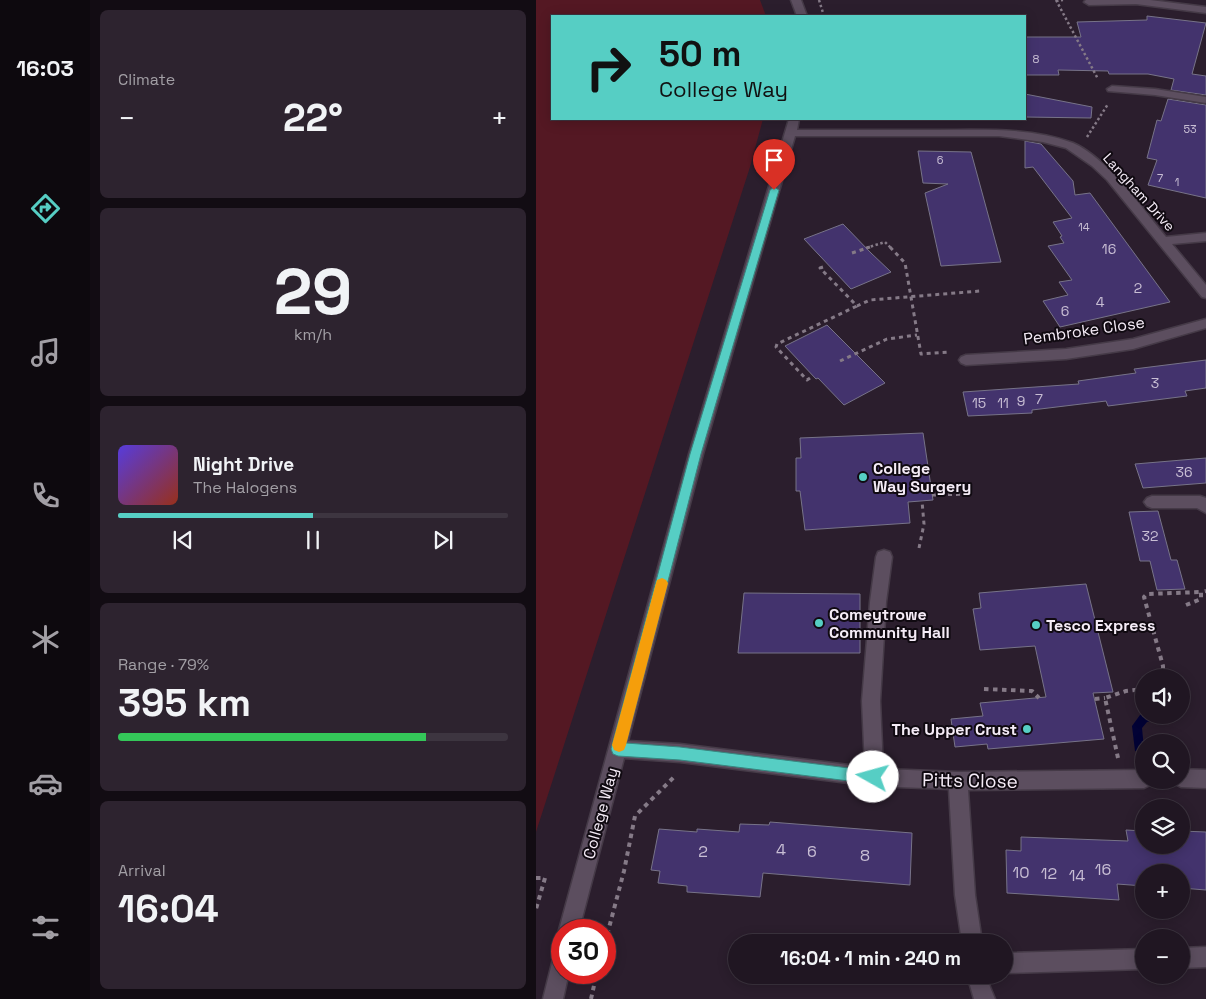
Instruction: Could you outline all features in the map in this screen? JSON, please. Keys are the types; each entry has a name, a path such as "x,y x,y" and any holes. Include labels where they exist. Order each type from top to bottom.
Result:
{"street":[{"path":"796,0 802,15"},
{"path":"1089,2 1136,1 1206,10"},
{"path":"1112,2 1116,12"},
{"path":"1108,89 1155,92 1206,100"},
{"path":"1134,90 1135,104"},
{"path":"998,120 999,133"},
{"name":"Langham Drive","path":"793,126 999,133 1044,139 1070,146 1096,164 1110,178 1206,294"},
{"name":"College Way","path":"572,919 696,454 793,126"},
{"path":"1163,241 1206,237"},
{"name":"Pembroke Close","path":"966,360 1066,354 1124,345 1206,323"},
{"path":"1152,502 1200,502 1206,507"},
{"path":"873,777 875,760 871,701 878,602 884,557"},
{"name":"Pitts Close","path":"618,749 680,753 873,777 958,781 1135,779"},
{"path":"1190,778 1206,779"},
{"path":"958,781 965,895 971,934"},
{"path":"1190,958 1206,958"},
{"path":"1013,963 1135,959"},
{"path":"553,999 556,984"},
{"path":"979,984 985,999"}],"path":[{"path":"819,0 824,15"},
{"path":"1063,0 1056,0 1074,37 1108,89 1108,104 1097,124 1077,150"},
{"path":"852,253 885,242 905,263 921,354 953,352 966,360"},
{"path":"823,267 820,268 857,306"},
{"path":"810,378 807,380 776,347 777,344 870,300 980,291"},
{"path":"840,361 887,339 918,335"},
{"path":"932,495 971,494"},
{"path":"919,548 924,524 922,501"},
{"path":"1163,669 1144,597 1147,594 1206,591"},
{"path":"1186,605 1201,599 1201,592"},
{"path":"984,689 1032,691 1038,698"},
{"path":"1094,699 1135,690"},
{"path":"1104,698 1123,780"},
{"path":"611,919 624,871 635,816 675,776 680,753"},
{"path":"536,878 545,878 536,909"},
{"path":"591,999 594,984"}],"shaded area":[{"path":"536,0 760,0 766,15 551,15 551,120 763,120 750,167 536,832"}],"building":[{"path":"1147,16 1206,23 1192,74 1206,76 1206,95 1171,90 1174,79 1148,74 1109,74 1108,71 1058,70 1059,75 1026,75 1026,37 1081,37 1077,22 1147,20"},
{"path":"1026,94 1092,107 1091,118 1026,117"},
{"path":"1168,99 1206,105 1206,198 1148,185 1157,160 1147,158 1157,120 1161,121"},
{"path":"1025,141 1041,144 1073,181 1075,195 1090,193 1170,302 1060,327 1043,301 1068,295 1059,282 1072,280 1048,246 1064,243 1053,222 1072,218 1033,167 1025,168"},
{"path":"918,151 971,152 1001,262 941,266 925,193 948,184 923,183"},
{"path":"843,224 891,272 851,289 804,239"},
{"path":"827,325 885,383 844,405 785,346"},
{"path":"1206,360 1206,388 1185,391 1187,396 1108,406 1106,401 1032,410 1032,413 968,416 963,392 1079,384 1078,381 1136,373 1134,369"},
{"name":"College Way Surgery","path":"923,433 933,500 908,502 910,523 805,530 800,491 796,491 796,458 801,458 800,438"},
{"path":"1206,458 1206,483 1143,488 1135,464"},
{"path":"1158,511 1171,560 1177,560 1185,589 1157,590 1150,561 1140,561 1129,512"},
{"path":"1086,584 1113,692 1093,693 1104,739 988,749 987,744 955,747 951,719 983,716 980,703 1046,697 1035,646 980,650 973,609 981,608 979,593"},
{"name":"Comeytrowe Community Hall","path":"744,593 860,594 860,653 738,653"},
{"path":"770,822 912,833 910,885 763,873 760,897 687,892 687,886 658,883 660,871 651,870 659,829 697,832 697,829 739,832 740,824 769,825"},
{"path":"1126,830 1135,830 1135,854 1190,854 1190,831 1206,832 1206,890 1190,889 1190,864 1135,864 1135,885 1117,884 1119,900 1007,893 1006,850 1021,851 1021,837 1128,841"}],"waterway":[{"path":"1138,734 1137,726 1139,724"}],"slow traffic":[{"path":"619,745 662,583"}],"place":[{"name":"College Way Surgery","path":"863,477"},
{"name":"Comeytrowe Community Hall","path":"819,623"},
{"name":"Tesco Express","path":"1036,625"},
{"name":"The Upper Crust","path":"1027,729"}],"route":[{"path":"774,190 696,454 618,749 680,753 873,777"}]}
